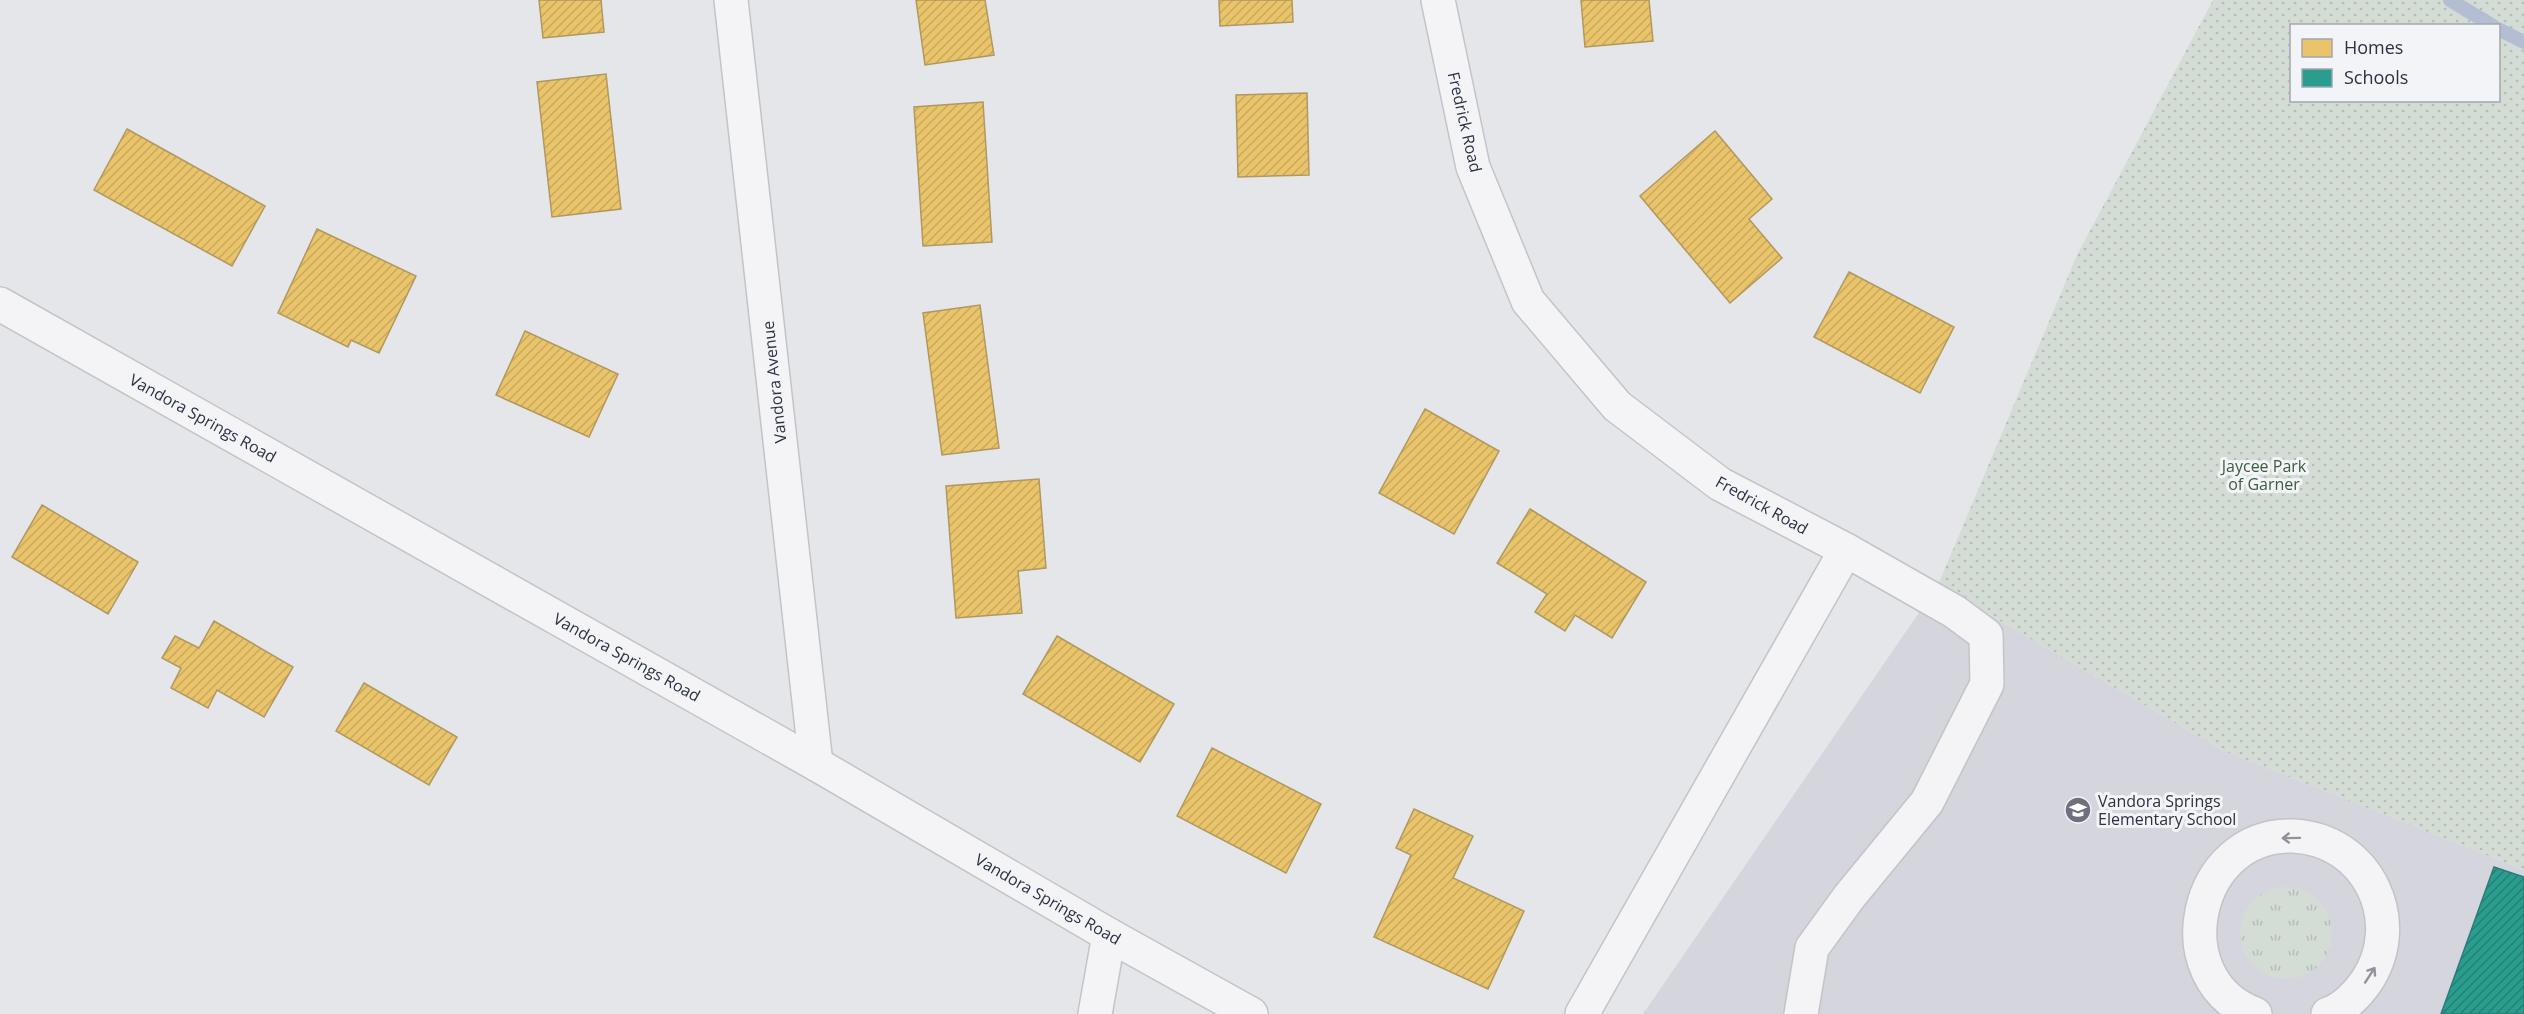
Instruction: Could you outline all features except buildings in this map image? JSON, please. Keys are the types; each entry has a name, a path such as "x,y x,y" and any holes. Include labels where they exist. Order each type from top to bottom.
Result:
{"street":[{"name":"Vandora Avenue","path":"731,0 816,764"},
{"name":"Fredrick Road","path":"1438,0 1473,167 1528,301 1617,406 1720,484 1846,550 1955,612 1986,635 1988,684 1927,802 1849,897 1812,948 1801,1014"},
{"name":"Vandora Springs Road","path":"0,304 816,764 1108,935 1251,1014"},
{"path":"1582,1014 1846,550"},
{"path":"2255,1014 2246,1010 2222,991 2205,966 2199,936 2201,905 2214,877 2235,855 2262,841 2292,836 2322,841 2349,856 2370,879 2382,908 2384,938 2375,968 2358,994 2332,1013"},
{"path":"1095,1014 1108,935"}],"shaded area":[{"name":"Vandora Springs Elementary School","path":"1938,585 2222,750 2524,870 2524,1014 1643,1014"}],"green space":[{"name":"Jaycee Park of Garner","path":"2213,0 2524,0 2524,870 2222,750 1938,585 2077,255"},
{"path":"2286,887 2304,890 2319,900 2329,915 2332,933 2329,951 2319,966 2304,976 2286,979 2268,976 2253,966 2243,951 2240,933 2243,915 2253,900 2268,890"}],"waterway":[{"path":"2450,0 2490,24"},
{"path":"2500,30 2524,42"}],"place":[{"name":"Vandora Springs Elementary School","path":"2078,810"}]}
